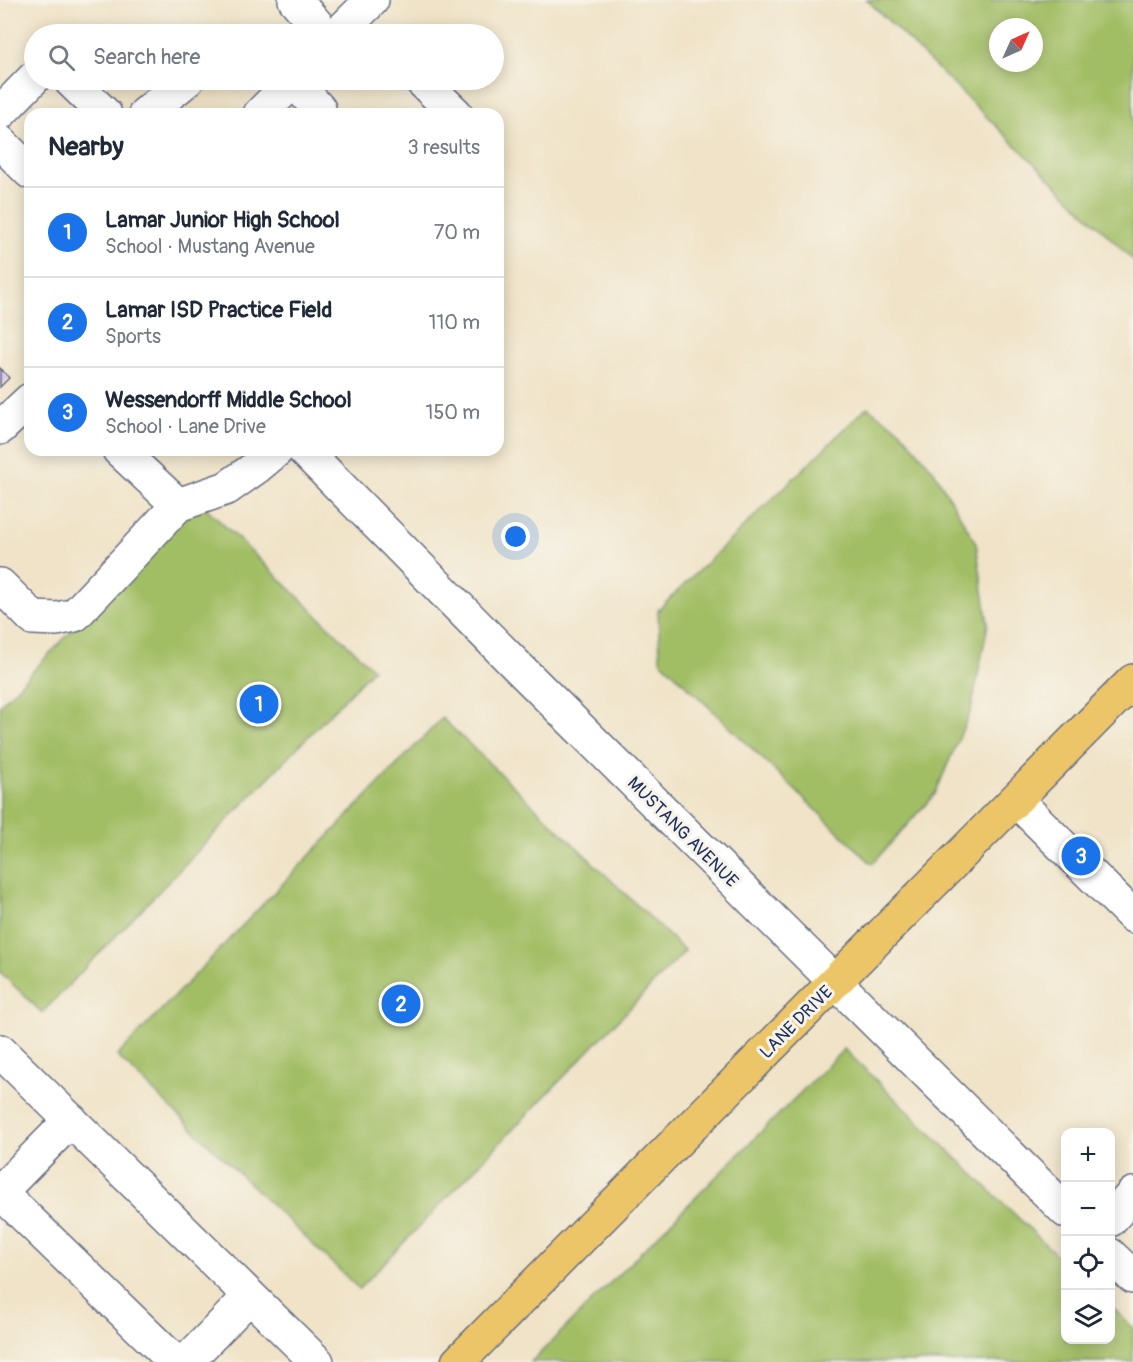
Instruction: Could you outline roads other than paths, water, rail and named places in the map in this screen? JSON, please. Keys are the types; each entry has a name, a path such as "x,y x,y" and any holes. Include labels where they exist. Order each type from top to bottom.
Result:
{"main road":[{"name":"LANE DRIVE","path":"458,1362 1133,681"}],"street":[{"path":"296,0 316,24"},
{"path":"0,113 24,88"},
{"path":"80,90 99,108"},
{"path":"152,108 175,90"},
{"path":"281,90 317,108"},
{"path":"431,90 450,108"},
{"path":"0,142 24,166"},
{"path":"0,428 24,406"},
{"path":"125,456 178,505"},
{"path":"0,585 33,618 57,619 75,615 178,505 228,488 270,456"},
{"name":"MUSTANG AVENUE","path":"310,456 516,665 1061,1207"},
{"path":"1016,800 1133,916"},
{"path":"0,1051 317,1362"},
{"path":"70,1120 0,1192 175,1362"},
{"path":"1115,1214 1133,1194"},
{"path":"1115,1261 1133,1277"},
{"path":"186,1362 250,1296"}],"place":[{"name":"Lamar Junior High School","path":"259,704"},
{"name":"Wessendorff Middle School","path":"1081,856"},
{"name":"Lamar ISD Practice Field","path":"401,1004"}]}
